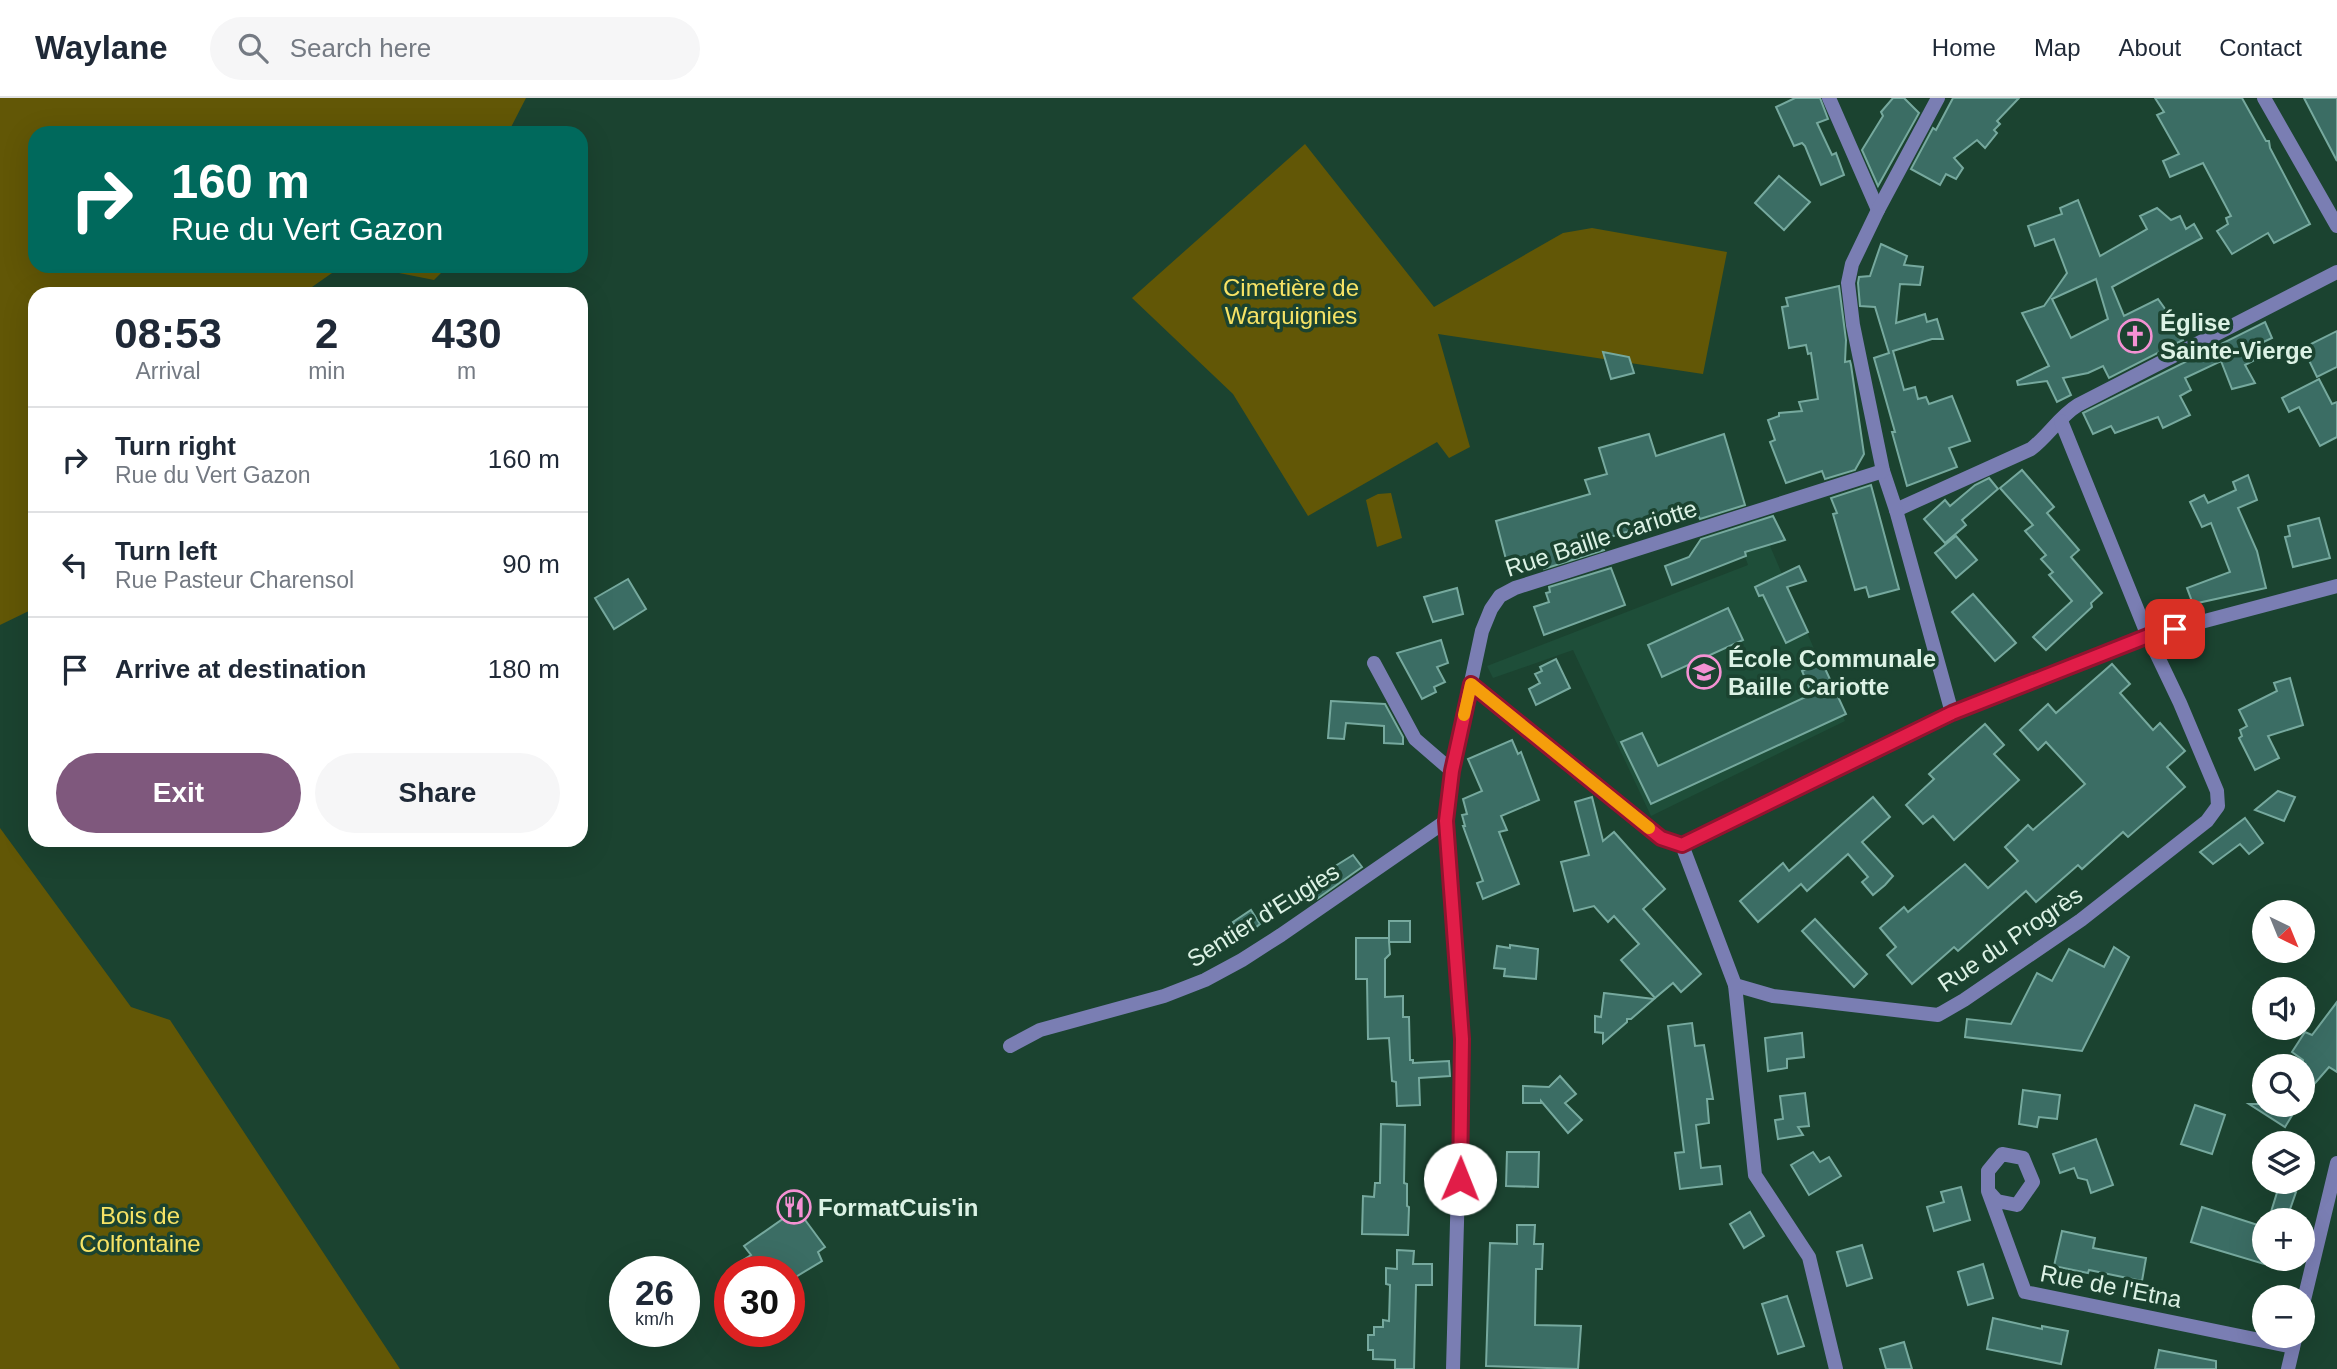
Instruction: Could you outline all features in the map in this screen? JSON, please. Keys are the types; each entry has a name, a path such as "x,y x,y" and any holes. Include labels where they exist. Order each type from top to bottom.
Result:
{"street":[{"path":"1829,98 1878,210"},
{"path":"1938,98 1878,210 1852,264 1848,283 1853,325 1883,471 1952,713"},
{"path":"2264,98 2337,226"},
{"path":"1896,510 2031,449 2067,412 2078,405 2337,272"},
{"path":"2061,421 2148,636"},
{"name":"Rue Baille Cariotte","path":"1453,1369 1462,1039 1446,821 1452,771 1482,631 1491,609 1500,596 1514,588 1883,471"},
{"path":"1471,684 1661,838 1682,845 1952,713 2148,636 2337,586"},
{"name":"Rue du Progrès","path":"1735,985 1773,996 1938,1015 2081,920 2207,821 2218,806 2217,791 2148,636"},
{"path":"1374,663 1415,739 1452,771"},
{"name":"Sentier d'Eugies","path":"1010,1045 1040,1030 1164,996 1205,980 1281,935 1446,821"},
{"path":"1682,845 1735,985 1755,1175 1810,1257 1836,1369"},
{"path":"2308,1285 2337,1163"},
{"name":"Rue de l'Etna","path":"1988,1191 2025,1292 2252,1333"},
{"path":"2288,1369 2293,1348"}],"shaded area":[{"name":"École Communale Baille Cariotte","path":"1758,518 1845,721 1651,816 1573,650 1493,678 1487,666 1748,565 1735,528"}],"green space":[{"path":"0,98 526,98 512,126 28,126 28,273 332,273 312,287 28,287 28,611 0,625"},
{"name":"Cimetière de Warquignies","path":"1305,144 1434,307 1563,233 1592,228 1727,252 1703,374 1438,334 1470,447 1449,458 1437,442 1308,516 1233,394 1132,298"},
{"path":"399,273 441,273 434,280"},
{"path":"1391,493 1402,538 1377,547 1366,500 1378,494"},
{"name":"Bois de Colfontaine","path":"0,828 131,1007 170,1020 400,1369 0,1369"}],"building":[{"path":"1795,98 1820,98 1828,119 1817,123 1832,155 1836,153 1844,175 1821,185 1805,146 1802,143 1794,146 1776,107"},
{"path":"1893,98 1904,98 1919,113 1878,186 1862,150 1883,116 1881,112"},
{"path":"1953,98 2019,98 1997,121 2000,124 1994,130 1997,133 1985,148 1977,140 1954,158 1963,168 1956,179 1946,174 1940,185 1911,169"},
{"path":"2155,98 2242,98 2266,141 2269,141 2270,148 2310,224 2274,243 2268,233 2232,254 2217,231 2228,224 2226,218 2231,216 2203,163 2170,177 2163,161 2179,154 2157,115 2164,112"},
{"path":"2304,98 2337,98 2337,161 2317,123"},
{"path":"1779,176 1810,202 1784,230 1755,203"},
{"path":"2078,200 2100,256 2147,229 2140,216 2157,208 2171,220 2180,216 2186,229 2194,224 2202,238 2112,287 2124,316 2158,299 2178,327 2183,340 2109,378 2103,366 2088,373 2063,378 2071,395 2057,402 2047,381 2018,385 2017,381 2049,366 2022,313 2044,306 2067,273 2054,239 2035,246 2028,226 2062,214 2060,208","holes":["2096,279 2108,319 2071,338 2052,299"]},
{"path":"1881,244 1907,256 1904,265 1923,267 1920,285 1900,284 1896,323 1925,314 1927,322 1937,319 1943,339 1932,339 1893,351 1904,390 1915,387 1918,399 1926,397 1929,404 1952,396 1970,441 1949,448 1957,467 1907,486 1874,358 1889,353 1875,307 1860,306 1859,277 1870,276"},
{"path":"1839,286 1846,340 1845,362 1850,361 1851,365 1864,454 1855,470 1825,479 1822,471 1786,483 1770,442 1775,440 1768,420 1779,416 1779,413 1802,411 1799,402 1818,399 1811,353 1808,354 1806,345 1789,348 1782,307 1788,306 1786,298"},
{"path":"2265,322 2272,338 2259,344 2264,355 2245,365 2255,383 2232,389 2221,361 2185,378 2191,390 2180,396 2190,415 2163,428 2158,417 2115,433 2111,426 2093,434 2083,413"},
{"path":"2337,331 2337,367 2317,377 2303,348"},
{"path":"1603,352 1629,357 1634,373 1611,379"},
{"path":"2319,379 2332,404 2337,402 2337,437 2320,446 2299,407 2289,412 2282,398"},
{"path":"1649,434 1656,456 1724,434 1745,505 1700,519 1696,511 1600,540 1604,550 1544,569 1542,557 1508,567 1496,521 1590,494 1585,480 1607,474 1599,448"},
{"path":"2022,470 2054,507 2047,513 2079,550 2071,557 2102,593 2091,603 2092,607 2046,650 2033,637 2072,601 2049,575 2053,572 2041,559 2046,555 2025,531 2033,525 2000,488"},
{"path":"2248,475 2257,500 2238,508 2257,551 2266,588 2193,604 2187,588 2230,572 2211,523 2202,527 2190,502 2204,495 2208,503 2236,490 2233,482"},
{"path":"1989,478 1998,489 1962,520 1966,525 1945,543 1924,519 1945,500 1950,506 1975,485"},
{"path":"1871,485 1899,589 1869,597 1866,587 1855,590 1833,514 1837,513 1831,498"},
{"path":"1773,516 1785,540 1745,552 1746,556 1672,585 1665,566 1689,557 1701,539"},
{"path":"2319,518 2330,558 2293,567 2285,537 2290,536 2288,526"},
{"path":"1956,536 1977,560 1956,578 1935,553"},
{"path":"1799,566 1806,581 1787,587 1808,632 1786,643 1763,595 1759,596 1755,587"},
{"path":"1611,568 1625,605 1544,635 1534,607 1549,602 1546,593 1550,592 1549,587"},
{"path":"628,579 646,609 614,629 595,598"},
{"path":"1457,588 1463,614 1433,622 1424,597"},
{"path":"1973,594 2016,643 1995,661 1952,612"},
{"path":"1728,608 1743,640 1662,677 1648,645"},
{"path":"1441,640 1448,663 1437,667 1445,682 1434,687 1436,692 1422,699 1397,653"},
{"path":"1556,659 1570,688 1536,705 1529,689 1540,683 1535,674 1542,671 1540,667"},
{"path":"1822,662 1846,714 1651,804 1621,742 1642,733 1658,766 1812,694 1802,671"},
{"path":"2112,664 2130,684 2120,693 2153,730 2160,723 2185,751 2167,767 2185,787 2128,837 2123,832 2082,869 2078,865 2036,902 2026,891 1958,951 1954,947 1912,984 1887,955 1896,947 1880,928 1904,907 1908,912 1965,864 1988,888 2018,861 2005,847 2028,825 2033,830 2085,784 2046,742 2038,750 2020,730 2048,704 2056,713"},
{"path":"2290,678 2303,725 2268,736 2279,758 2255,770 2239,738 2242,736 2240,730 2247,726 2239,710 2277,691 2274,683"},
{"path":"1331,701 1385,704 1403,737 1403,744 1384,743 1384,726 1346,723 1344,739 1328,738"},
{"path":"1985,724 2004,745 1994,754 2019,780 1954,840 1933,816 1923,824 1906,805 1934,779 1929,774"},
{"path":"1512,740 1518,754 1521,752 1539,800 1501,816 1507,830 1499,832 1519,884 1483,899 1477,883 1483,881 1463,826 1462,815 1467,814 1463,799 1482,791 1468,759"},
{"path":"2278,791 2295,797 2284,821 2255,810"},
{"path":"1592,797 1603,841 1614,832 1665,889 1643,909 1701,974 1681,992 1673,983 1655,998 1621,960 1639,944 1614,916 1608,922 1594,906 1574,911 1561,862 1589,855 1575,802"},
{"path":"1873,797 1890,817 1862,842 1893,876 1885,885 1873,895 1862,882 1868,877 1848,854 1807,891 1801,884 1758,922 1740,901 1783,863 1789,871"},
{"path":"2245,818 2263,843 2249,854 2240,844 2213,864 2200,852"},
{"path":"1353,855 1362,867 1317,899 1312,898 1305,887"},
{"path":"1251,910 1260,924 1244,937 1233,922"},
{"path":"1815,919 1867,974 1854,987 1802,931"},
{"path":"1389,921 1410,921 1410,942 1389,942 1390,954 1385,959 1385,997 1403,996 1403,1017 1409,1017 1410,1060 1413,1060 1413,1063 1449,1061 1450,1076 1419,1078 1420,1105 1397,1106 1389,1038 1368,1039 1367,979 1356,979 1356,938 1389,938"},
{"path":"1510,945 1538,949 1536,979 1504,976 1505,969 1494,968 1497,946 1510,948"},
{"path":"2114,947 2129,957 2082,1051 1965,1037 1967,1019 2011,1024 2037,973 2052,981 2069,949 2104,967"},
{"path":"1604,993 1654,999 1631,1019 1627,1019 1627,1022 1603,1043 1603,1033 1595,1032 1595,1016 1601,1017"},
{"path":"2337,1002 2337,1072 2329,1067 2315,1083 2315,1054 2292,1052 2300,1040 2315,1040 2315,1031"},
{"path":"1692,1023 1695,1046 1704,1045 1713,1099 1707,1099 1709,1123 1696,1125 1701,1168 1720,1166 1722,1184 1680,1189 1675,1153 1684,1152 1668,1026"},
{"path":"1802,1033 1804,1057 1787,1059 1787,1068 1768,1071 1765,1038"},
{"path":"1560,1076 1576,1094 1565,1103 1582,1120 1568,1133 1541,1101 1523,1103 1523,1086 1549,1087"},
{"path":"2023,1090 2060,1095 2057,1119 2039,1117 2037,1127 2019,1124"},
{"path":"1805,1093 1809,1126 1798,1127 1803,1135 1778,1139 1775,1120 1783,1119 1780,1096"},
{"path":"2195,1105 2225,1115 2212,1154 2181,1144"},
{"path":"2269,1117 2291,1117 2285,1127"},
{"path":"1381,1124 1405,1125 1404,1183 1407,1184 1409,1207 1408,1235 1362,1234 1363,1196 1374,1197 1375,1183 1380,1183"},
{"path":"2096,1139 2113,1185 2091,1193 2087,1180 2078,1178 2074,1168 2060,1173 2053,1154"},
{"path":"1507,1152 1539,1152 1538,1187 1506,1186"},
{"path":"1813,1152 1820,1162 1829,1157 1841,1176 1809,1195 1791,1165"},
{"path":"1961,1187 1970,1220 1934,1231 1927,1207 1944,1202 1941,1192"},
{"path":"2277,1194 2295,1194 2290,1208 2272,1208"},
{"path":"2202,1207 2252,1223 2252,1260 2191,1242"},
{"path":"797,1209 825,1247 818,1252 822,1261 805,1271 805,1256 749,1256 744,1246"},
{"path":"1750,1212 1764,1236 1744,1248 1730,1224"},
{"path":"1517,1225 1535,1225 1534,1244 1543,1244 1542,1269 1536,1269 1535,1325 1581,1326 1578,1369 1486,1366 1490,1243 1517,1244"},
{"path":"2062,1231 2095,1238 2093,1248 2146,1258 2142,1281 2054,1266"},
{"path":"1862,1245 1872,1278 1847,1286 1837,1252"},
{"path":"1397,1250 1414,1251 1413,1264 1432,1264 1432,1285 1416,1285 1414,1369 1395,1369 1395,1360 1373,1359 1373,1350 1368,1350 1368,1335 1374,1335 1374,1327 1383,1327 1383,1320 1389,1321 1390,1285 1386,1284 1386,1268 1397,1269"},
{"path":"1983,1264 1993,1298 1968,1305 1958,1272"},
{"path":"1787,1296 1804,1346 1778,1354 1762,1304"},
{"path":"1993,1318 2042,1329 2042,1326 2068,1331 2061,1364 1987,1349"},
{"path":"1904,1342 1912,1369 1886,1369 1880,1349"},
{"path":"2159,1350 2216,1361 2216,1369 2155,1369"}],"slow traffic":[{"path":"1464,715 1471,684 1649,828"}],"place":[{"name":"Église Sainte-Vierge","path":"2135,336"},
{"name":"École Communale Baille Cariotte","path":"1704,672"},
{"name":"FormatCuis'in","path":"794,1207"}],"route":[{"path":"1460,1179 1462,1039 1446,821 1452,771 1471,684 1661,838 1682,845 1952,713 2148,636 2175,629"}]}
